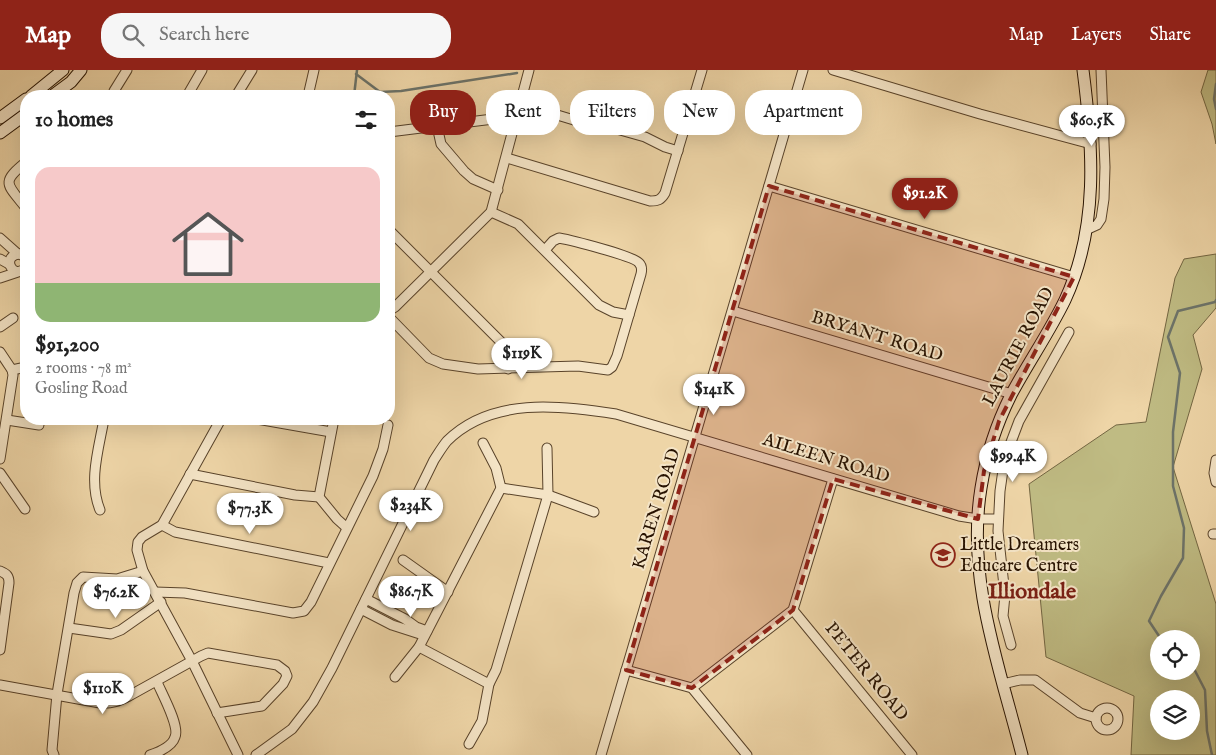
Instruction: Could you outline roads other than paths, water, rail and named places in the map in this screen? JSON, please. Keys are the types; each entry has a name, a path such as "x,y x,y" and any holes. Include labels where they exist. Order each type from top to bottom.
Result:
{"main road":[{"path":"38,90 63,70"},
{"path":"60,90 71,82 81,70"},
{"name":"LAURIE ROAD","path":"1022,755 1003,684 979,576 978,519 981,489 989,452 999,421 1012,394 1051,327 1074,277 1086,230 1092,183 1091,144 1084,76"},
{"path":"0,118 20,103"},
{"path":"0,133 20,118"}],"street":[{"path":"115,90 127,70"},
{"path":"190,90 202,70"},
{"path":"240,90 252,70"},
{"path":"309,90 314,70"},
{"path":"524,90 529,70"},
{"path":"507,158 650,201 657,201 665,193 702,70"},
{"name":"KAREN ROAD","path":"602,755 803,70"},
{"path":"833,70 1091,144"},
{"path":"1086,230 1093,228 1101,219 1104,200 1105,166 1101,70"},
{"path":"1084,76 1101,80"},
{"path":"560,116 597,127 613,128 645,137 678,151"},
{"path":"395,131 410,129"},
{"path":"440,135 444,150 464,171 473,179 498,190"},
{"path":"395,306 491,212 512,135"},
{"path":"20,167 11,174 9,179 12,190 20,200"},
{"path":"769,186 1074,277"},
{"path":"491,212 518,224 599,305 613,312 629,315"},
{"path":"395,236 502,343 507,353 508,369"},
{"path":"0,238 20,253"},
{"path":"395,324 435,362 478,369 578,366 608,370 615,363 642,268 639,263 626,257 559,238 553,241 545,250"},
{"path":"0,273 10,265 12,256 20,255"},
{"path":"0,259 10,265 12,269 20,271"},
{"path":"0,278 20,273"},
{"name":"BRYANT ROAD","path":"733,311 1012,394"},
{"path":"0,327 13,318"},
{"path":"1011,645 1003,610 1006,595 1001,563 998,519 1003,470 1014,433 1069,332"},
{"path":"0,352 12,370 12,384 0,459"},
{"path":"12,370 20,368"},
{"name":"AILEEN ROAD","path":"256,755 292,729 309,708 324,684 434,460 447,442 462,430 480,419 497,413 521,408 576,409 616,414 959,516 978,519 998,519"},
{"path":"7,420 20,422"},
{"path":"34,425 40,426"},
{"path":"100,510 94,493 94,481 103,425"},
{"path":"218,425 162,525 143,535 138,542 137,554 143,571 192,661 238,755"},
{"path":"291,425 331,432"},
{"path":"318,497 333,425"},
{"path":"155,592 185,593 298,613 304,611 309,606 373,476 383,449 388,425"},
{"path":"395,677 419,647 502,488 496,468 483,443"},
{"path":"469,744 482,721 489,684 496,670 548,495 547,448"},
{"path":"1216,460 1214,473 1216,482"},
{"path":"0,473 26,509"},
{"path":"190,474 318,497 347,528"},
{"path":"692,688 794,610 833,479"},
{"path":"502,488 548,495 594,512"},
{"path":"162,525 175,532 329,563"},
{"path":"403,560 448,592"},
{"path":"0,571 9,577 0,650"},
{"path":"54,755 52,750 58,694 75,588 80,579 89,576 117,579 143,571"},
{"path":"366,599 405,619 426,633"},
{"path":"69,628 108,635 161,602"},
{"path":"361,609 392,625 426,633"},
{"name":"PETER ROAD","path":"794,610 912,755"},
{"path":"419,647 489,684"},
{"path":"0,685 100,703 110,703 120,701 201,656 211,653 277,665 285,671 287,676 284,684 265,705 260,708 230,712 219,717"},
{"path":"626,670 692,688 704,700 747,755"},
{"path":"1003,684 1027,679 1035,680 1080,713 1096,718"},
{"path":"150,755 168,747 176,734 174,724 157,682"}],"waterway":[{"path":"355,90 357,70"},
{"path":"395,91 517,73"},
{"path":"356,74 377,90"},
{"path":"1216,84 1214,99 1216,109"},
{"path":"1155,630 1149,621 1183,558 1184,528 1173,486 1173,432 1180,373 1168,337 1178,311 1215,302 1216,300"},
{"path":"1200,680 1205,690 1207,731 1212,755"}],"place":[{"name":"Little Dreamers Educare Centre","path":"943,555"}],"district":[{"name":"Illiondale","path":"1032,592"}]}
